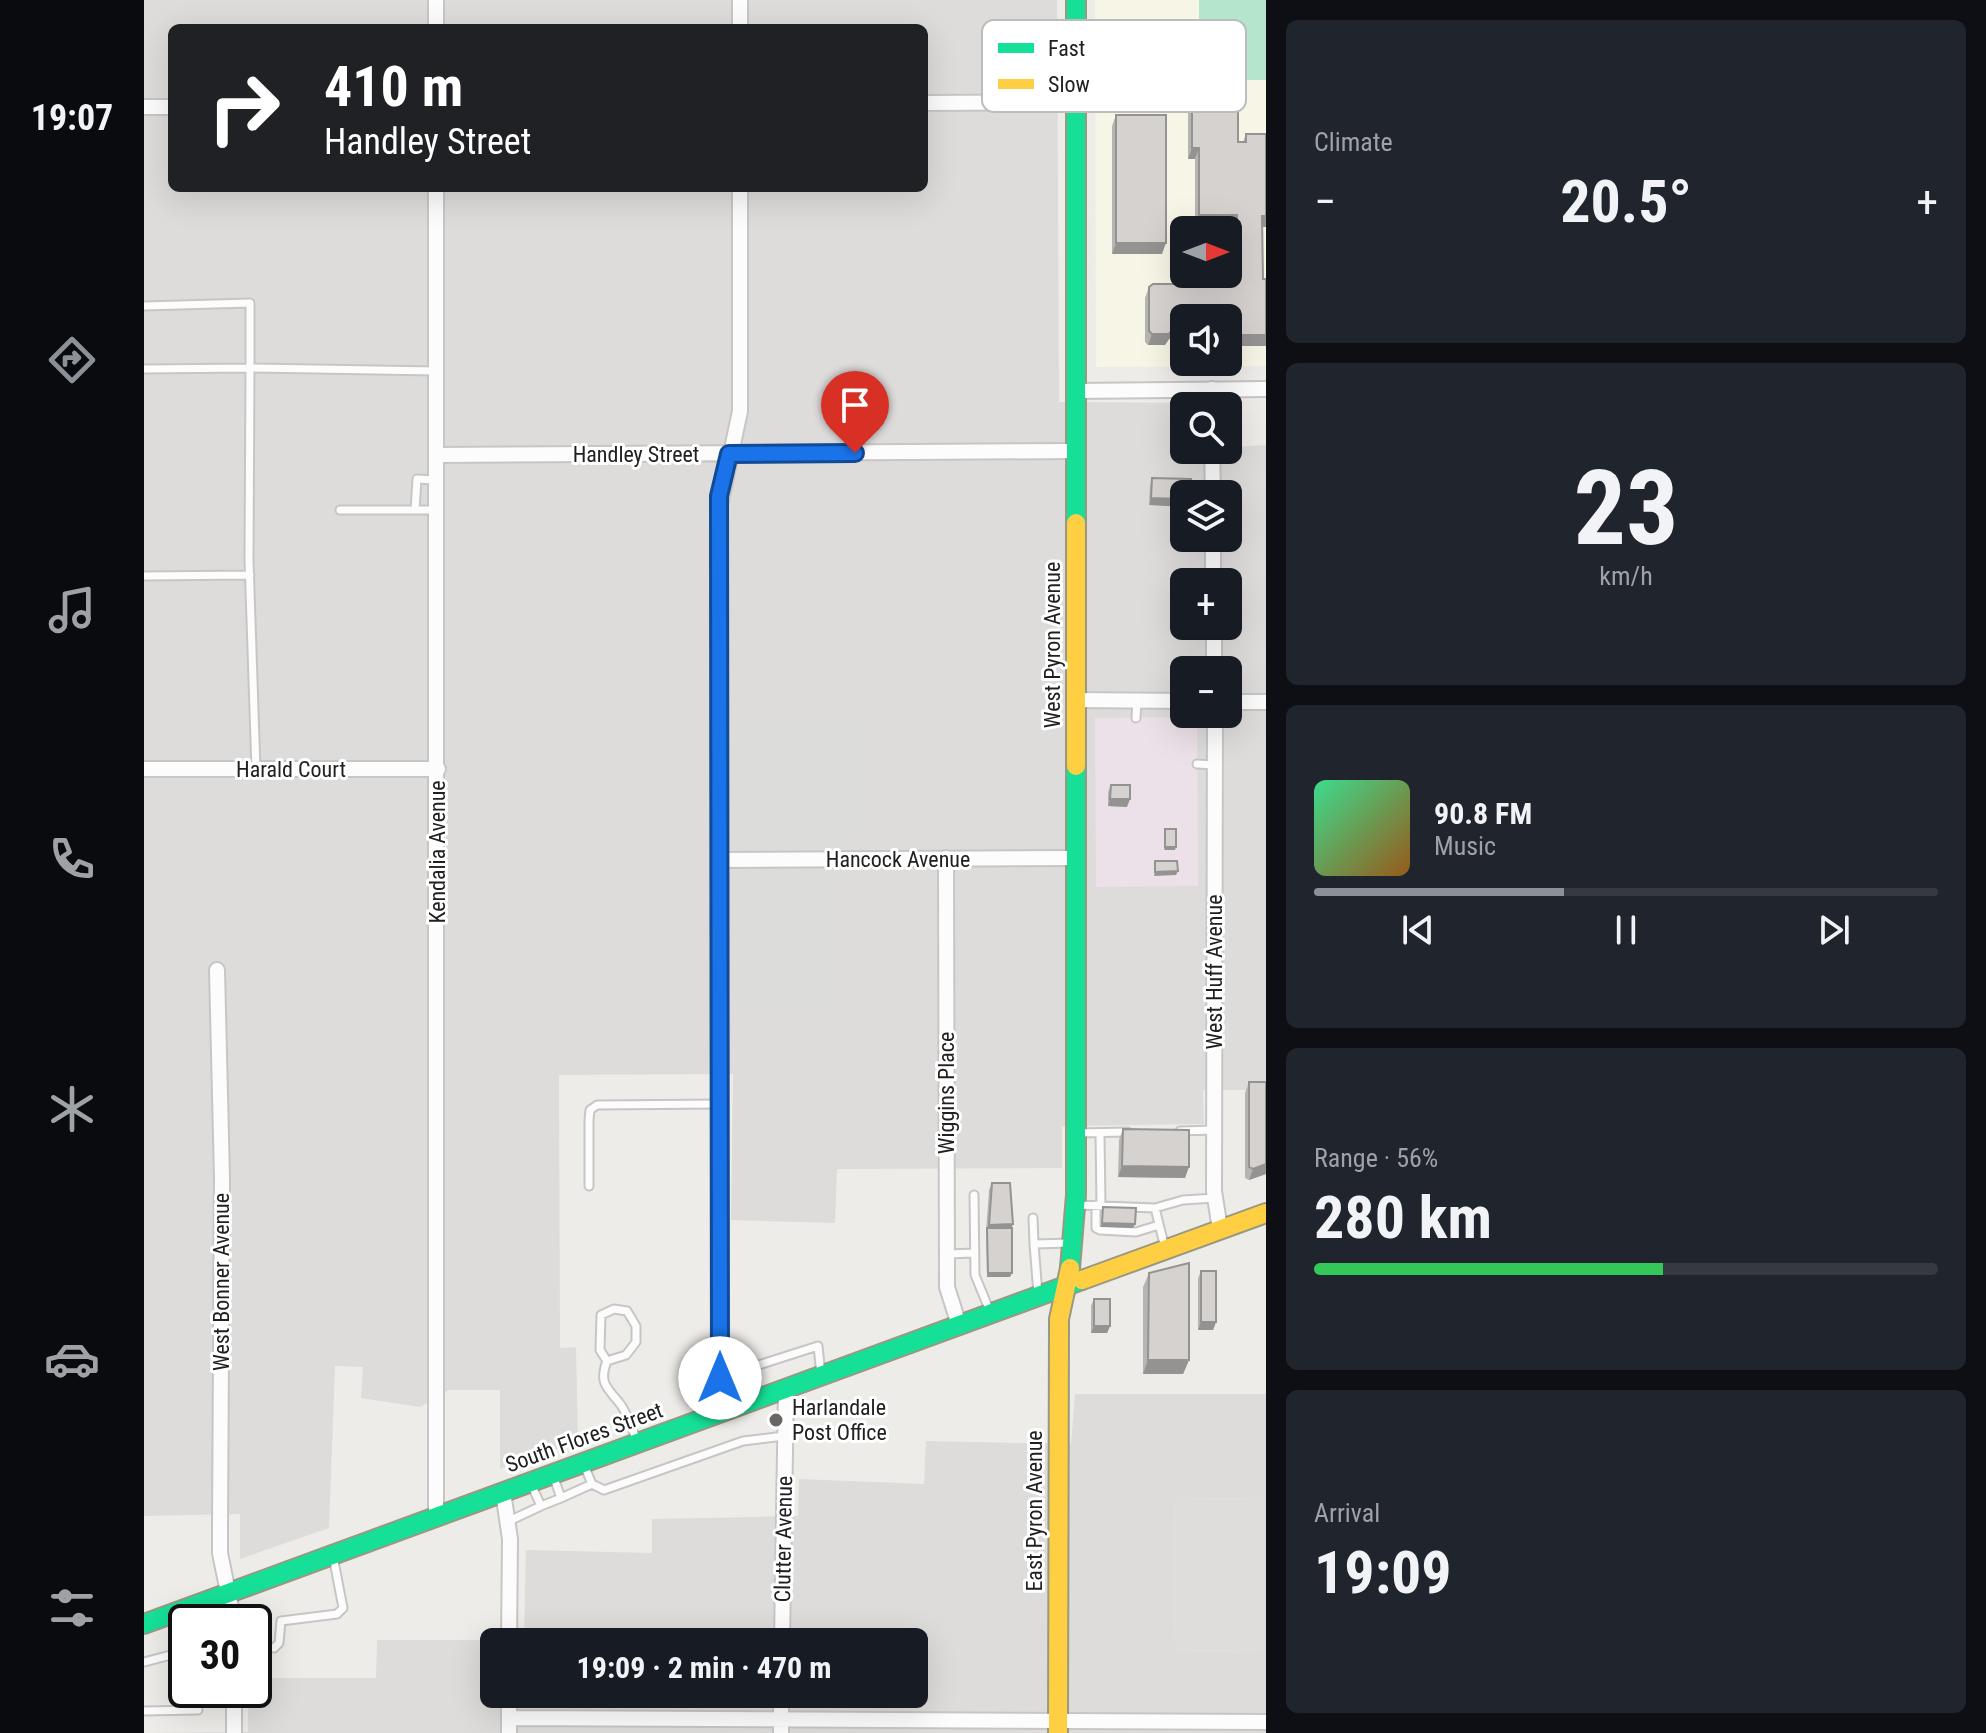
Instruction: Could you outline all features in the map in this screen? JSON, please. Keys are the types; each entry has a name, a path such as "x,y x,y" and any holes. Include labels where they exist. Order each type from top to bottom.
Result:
{"street":[{"path":"436,0 436,24"},
{"path":"740,0 740,24"},
{"path":"928,103 982,103"},
{"path":"144,107 168,107"},
{"name":"West Pyron Avenue","path":"1065,1289 1074,1243 1076,1205 1076,112"},
{"name":"Kendalia Avenue","path":"436,192 436,1516"},
{"path":"720,1412 718,515 740,411 740,192"},
{"path":"1076,391 1266,389"},
{"name":"Handley Street","path":"436,455 1076,451"},
{"path":"1076,700 1170,701"},
{"path":"1242,702 1266,702"},
{"name":"West Huff Avenue","path":"1215,728 1214,1130 1215,1198 1220,1229"},
{"name":"Harald Court","path":"144,769 438,769"},
{"name":"Wiggins Place","path":"946,858 947,1287 959,1325"},
{"name":"Hancock Avenue","path":"720,860 1076,858"},
{"name":"West Bonner Avenue","path":"217,970 222,1178 220,1530 231,1604"},
{"name":"South Flores Street","path":"211,1604 229,1592 1266,1213"},
{"name":"East Pyron Avenue","path":"1058,1727 1059,1319 1065,1289"},
{"name":"Clutter Avenue","path":"782,1628 786,1387"},
{"path":"503,1492 509,1521 509,1628"},
{"name":"South Flores Street","path":"144,1624 168,1619"},
{"path":"234,1708 234,1733"},
{"path":"509,1726 1058,1727 1266,1722"}],"lane":[{"path":"144,306 250,303 250,575 256,770"},
{"path":"144,369 436,371"},
{"path":"415,510 417,479 436,480"},
{"path":"340,510 436,510"},
{"path":"144,576 250,575"},
{"path":"1136,718 1137,701"},
{"path":"1197,764 1215,765"},
{"path":"589,1186 589,1120 590,1110 597,1105 720,1104"},
{"path":"1171,1131 1214,1130"},
{"path":"1076,1133 1143,1132"},
{"path":"1100,1133 1096,1228 1136,1232 1159,1225"},
{"path":"974,1195 975,1275 991,1314"},
{"path":"1076,1205 1155,1208 1183,1200 1215,1198"},
{"path":"1155,1208 1165,1250"},
{"path":"1033,1218 1039,1298"},
{"path":"1034,1244 1074,1243"},
{"path":"947,1254 974,1253"},
{"path":"607,1361 600,1350 601,1315 614,1309 627,1311 636,1326 636,1342 626,1355 607,1361 601,1375 604,1387 623,1407 637,1443"},
{"path":"720,1378 818,1346 821,1375"},
{"path":"583,1463 592,1484 604,1490 743,1441 785,1436"},
{"path":"552,1474 561,1498"},
{"path":"530,1482 541,1506"},
{"path":"509,1521 592,1484"},
{"path":"272,1648 279,1643 281,1621 337,1614 343,1608 333,1554"},
{"path":"144,1662 168,1656"},
{"path":"144,1711 198,1710"}],"shaded area":[{"path":"144,0 1057,0 1057,20 982,20 982,112 1058,112 1059,402 1170,403 1170,464 1242,464 1242,446 1266,445 1266,1090 1203,1090 1204,1124 1062,1126 1062,1168 837,1169 835,1223 731,1220 733,1074 559,1075 560,1348 576,1347 578,1442 500,1469 500,1390 449,1390 420,1407 361,1398 363,1367 335,1366 329,1528 240,1559 240,1514 144,1516"},
{"path":"1095,0 1266,0 1266,366 1242,366 1242,304 1170,304 1170,367 1096,367 1095,112 1246,112 1246,20 1095,20"},
{"path":"732,716 858,717 858,841 837,841 837,1010 731,1009"},
{"path":"1170,717 1170,728 1197,728 1198,886 1096,887 1095,718"},
{"path":"1075,1394 1266,1394 1266,1498 1174,1499 1175,1652 1266,1651 1266,1733 144,1733 248,1732 248,1708 272,1708 272,1678 376,1678 377,1640 480,1640 480,1708 928,1708 928,1628 524,1628 526,1550 652,1553 652,1519 798,1516 799,1479 924,1484 926,1441 1071,1444"},
{"path":"1266,1498 1266,1651 1175,1652 1174,1499"}],"green space":[{"path":"1199,0 1266,0 1266,80 1246,80 1246,20 1199,20"}],"building":[{"path":"1192,112 1238,112 1238,142 1246,142 1246,134 1266,134 1266,216 1262,216 1266,335 1242,335 1242,304 1170,304 1169,334 1152,334 1149,331 1149,287 1153,284 1170,284 1170,288 1242,288 1242,216 1199,215 1199,148 1192,148"},
{"path":"1116,115 1166,115 1166,243 1116,243"},
{"path":"1152,478 1191,479 1170,480 1170,499 1151,498"},
{"path":"1111,785 1130,785 1130,799 1110,799"},
{"path":"1165,829 1176,829 1176,847 1165,847"},
{"path":"1155,861 1177,861 1178,871 1155,872"},
{"path":"1249,1082 1266,1082 1266,1164 1253,1169 1249,1167"},
{"path":"1123,1129 1189,1130 1189,1167 1122,1166"},
{"path":"992,1183 1010,1183 1013,1224 989,1225"},
{"path":"1103,1207 1136,1208 1135,1224 1102,1223"},
{"path":"987,1228 1012,1228 1012,1273 988,1273"},
{"path":"1189,1263 1189,1360 1148,1360 1149,1273"},
{"path":"1201,1271 1216,1271 1216,1322 1201,1322"},
{"path":"1094,1299 1110,1299 1110,1326 1094,1326"}],"traffic: fast":[{"path":"1076,0 1076,20"},
{"path":"1076,112 1076,523"},
{"path":"1070,1268 1076,1195 1076,766"},
{"path":"144,1624 1082,1280"}],"traffic: slow":[{"path":"1076,523 1076,766"},
{"path":"1082,1280 1266,1213"},
{"path":"1058,1733 1059,1319 1070,1268"}],"place":[{"name":"Harlandale Post Office","path":"776,1420"}],"route":[{"path":"720,1378 719,496 729,454 855,453"}]}
